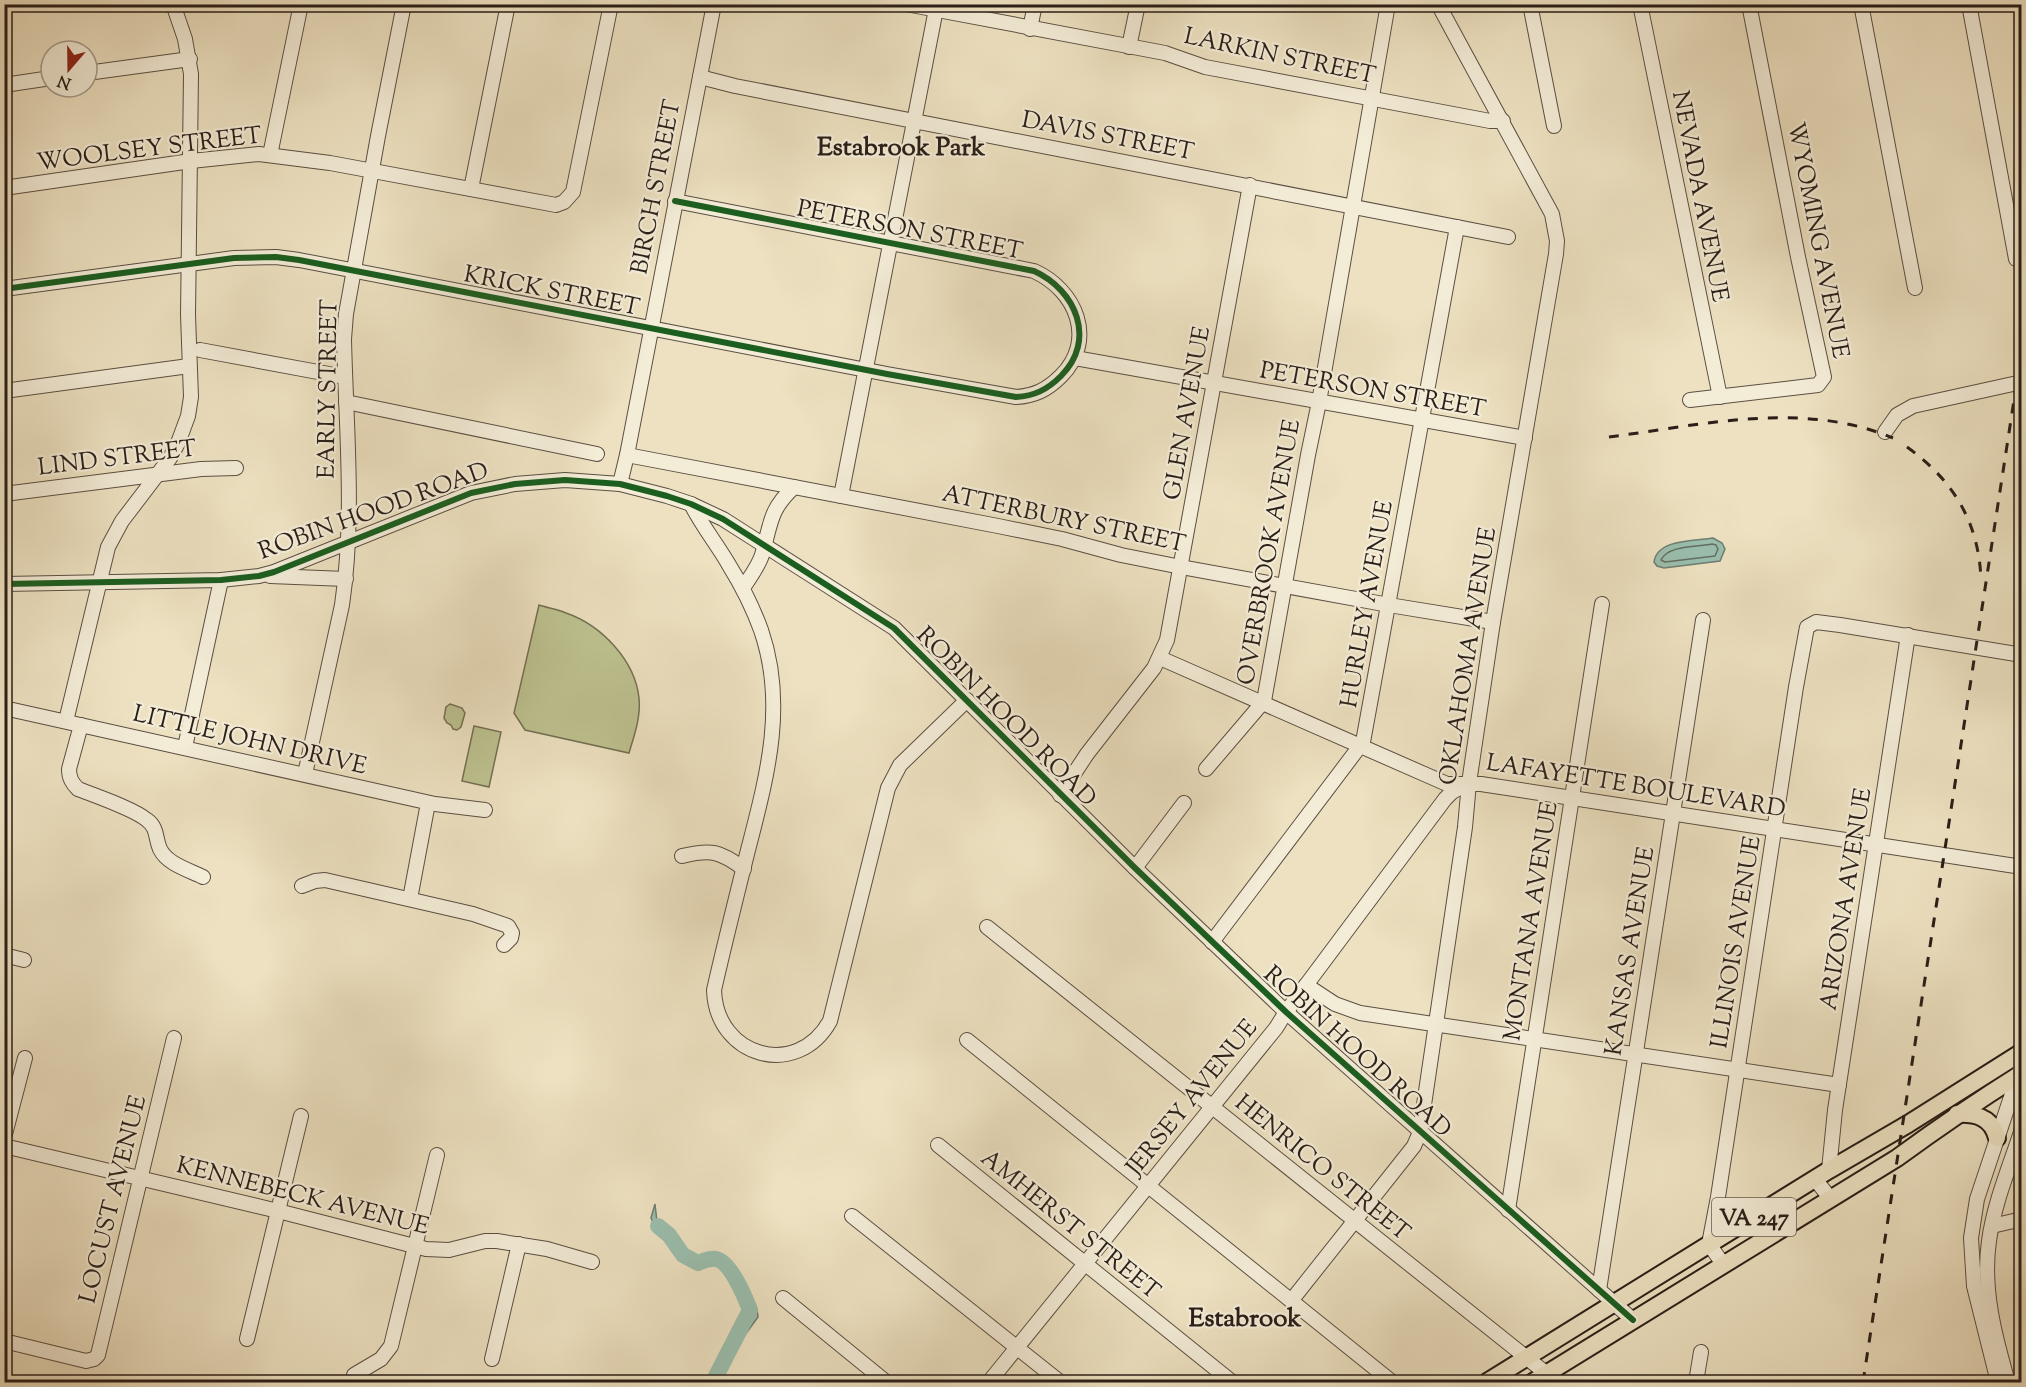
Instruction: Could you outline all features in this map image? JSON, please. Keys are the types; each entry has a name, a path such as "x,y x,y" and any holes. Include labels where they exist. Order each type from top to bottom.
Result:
{"main road":[{"name":"VA 247","path":"1487,1383 2022,1052"},
{"name":"VA 247","path":"1546,1380 1633,1320 1897,1158 2020,1071"},
{"path":"1957,1114 1986,1118 1995,1130 1997,1138"}],"street":[{"path":"66,721 108,547 114,533 170,458 183,432 190,397 188,315 190,59 173,4"},
{"path":"270,155 301,4"},
{"name":"EARLY STREET","path":"305,774 346,579 349,542 345,376 346,314 404,4"},
{"path":"471,189 508,4"},
{"name":"WOOLSEY STREET","path":"4,188 190,160 259,154 330,163 556,205 564,202 573,192 611,4"},
{"name":"BIRCH STREET","path":"620,484 714,4"},
{"name":"LARKIN STREET","path":"906,4 936,7 1030,29 1166,53 1205,67 1490,121 1503,121"},
{"path":"1030,29 1035,4"},
{"path":"1129,47 1138,4"},
{"name":"OVERBROOK AVENUE","path":"1206,768 1263,704 1319,402 1388,4"},
{"name":"OKLAHOMA AVENUE","path":"1291,1301 1414,1146 1420,1132 1493,622 1557,240 1552,214 1438,4"},
{"path":"1530,4 1554,126"},
{"name":"NEVADA AVENUE","path":"1640,4 1719,397"},
{"name":"WYOMING AVENUE","path":"1690,400 1818,385 1824,377 1798,257 1749,4"},
{"path":"1861,4 1915,288"},
{"path":"1968,4 2016,259"},
{"path":"841,496 936,7"},
{"path":"99,72 190,59"},
{"name":"DAVIS STREET","path":"700,77 735,86 1508,237"},
{"path":"4,85 39,80"},
{"name":"GLEN AVENUE","path":"1060,795 1087,754 1154,668 1167,640 1250,185"},
{"name":"PETERSON STREET","path":"675,201 1034,271 1045,276 1064,293 1076,314 1079,342 1075,358 1525,438"},
{"name":"HURLEY AVENUE","path":"1212,942 1361,746 1366,732 1457,227"},
{"name":"KRICK STREET","path":"4,289 234,258 276,257 1016,398 1027,397 1045,390 1067,370 1075,358"},
{"path":"200,350 345,376"},
{"path":"4,391 189,366"},
{"path":"1885,432 1897,415 1913,406 2022,382"},
{"path":"346,402 597,454"},
{"name":"ATTERBURY STREET","path":"627,456 1062,539 1121,555 1181,567 1493,622"},
{"name":"LIND STREET","path":"4,494 201,469 236,468"},
{"name":"ROBIN HOOD ROAD","path":"4,584 221,580 259,576 445,503 495,487 540,481 565,480 620,484 691,504 723,519 765,544 894,628 1060,795 1286,1012 1633,1320"},
{"path":"742,588 756,568 765,544 772,514 784,496 794,487"},
{"path":"691,504 742,588 762,633 770,669 774,721 769,770 714,990 717,1013 727,1033 745,1047 768,1055 794,1052 805,1048 819,1037 830,1021 888,788 893,776 900,765 967,700"},
{"path":"259,576 346,579"},
{"path":"185,747 221,580"},
{"name":"MONTANA AVENUE","path":"1508,1210 1602,604"},
{"name":"KANSAS AVENUE","path":"1599,1290 1702,620"},
{"name":"ILLINOIS AVENUE","path":"1709,1244 1719,1197 1806,632 1811,624 1816,622 1908,635"},
{"path":"1908,635 2022,655"},
{"name":"ARIZONA AVENUE","path":"1822,1174 1839,1085 1908,635"},
{"name":"LAFAYETTE BOULEVARD","path":"1160,658 1436,780 1572,798 2022,867"},
{"name":"LITTLE JOHN DRIVE","path":"4,708 428,802 485,810"},
{"path":"81,724 69,769 70,780 73,784 78,789 145,818 155,829 160,849 164,855 170,861 203,877"},
{"name":"JERSEY AVENUE","path":"989,1383 1275,1028 1445,799 1460,786 1469,783"},
{"path":"410,899 428,802"},
{"path":"1135,868 1184,803"},
{"path":"682,856 698,852 716,852 744,869"},
{"path":"302,886 325,880 474,914 508,926 512,933 511,938 504,945"},
{"name":"HENRICO STREET","path":"987,927 1526,1358 1546,1380"},
{"path":"4,955 24,960"},
{"path":"1306,985 1335,1004 1360,1013 1839,1085"},
{"name":"LOCUST AVENUE","path":"4,1341 85,1361 90,1361 98,1355 174,1038"},
{"path":"967,1040 1392,1383"},
{"path":"4,1138 26,1058"},
{"path":"1998,1383 1974,1286 1971,1238 1977,1199 2020,1071"},
{"path":"247,1339 301,1116"},
{"path":"2008,1383 1998,1346 1988,1292 1988,1242 2022,1129"},
{"name":"AMHERST STREET","path":"938,1145 1232,1383"},
{"name":"KENNEBECK AVENUE","path":"4,1146 436,1250 449,1250 485,1241 547,1249 592,1262"},
{"path":"354,1375 381,1359 391,1346 437,1155"},
{"path":"1822,1174 1830,1198"},
{"path":"852,1216 1059,1383"},
{"path":"1992,1226 2022,1219"},
{"path":"492,1359 519,1244"},
{"path":"1709,1244 1723,1264"},
{"path":"783,1298 886,1383"},
{"path":"1696,1383 1701,1352"}],"shaded area":[{"path":"539,605 563,612 592,626 614,646 631,670 639,705 638,719 629,753 525,730 514,713"},
{"path":"450,704 462,708 465,713 461,727 457,730 453,729 444,718 446,707"},
{"path":"474,726 501,732 489,787 462,781"}],"water":[{"path":"1713,538 1722,543 1725,549 1720,561 1664,568 1657,566 1654,562 1657,554 1669,545"},
{"path":"655,1204 657,1222 682,1251 693,1258 712,1253 741,1281 753,1299 758,1317 731,1354 718,1382 708,1382 727,1347 747,1320 749,1299 714,1260 716,1258 707,1256 693,1263 680,1257 651,1218"}],"waterway":[{"path":"658,1226 669,1235 683,1255 698,1263 716,1259 727,1266 737,1281 750,1310 713,1382"}],"railway":[{"path":"1863,1382 2022,348"},
{"path":"1609,437 1716,422 1788,418 1824,420 1859,427 1893,438"},
{"path":"1907,447 1938,474 1960,504 1975,539 1981,580"}],"cycle path":[{"path":"4,289 234,258 276,257 1016,397 1040,391 1056,381 1072,362 1078,347 1077,317 1070,303 1049,279 1034,271 675,201"},
{"path":"4,584 221,580 259,576 471,493 515,484 565,480 620,484 691,504 723,519 894,628 1135,868 1286,1012 1633,1320"}],"district":[{"name":"Estabrook Park","path":"901,146"},
{"name":"Estabrook","path":"1245,1317"}]}
